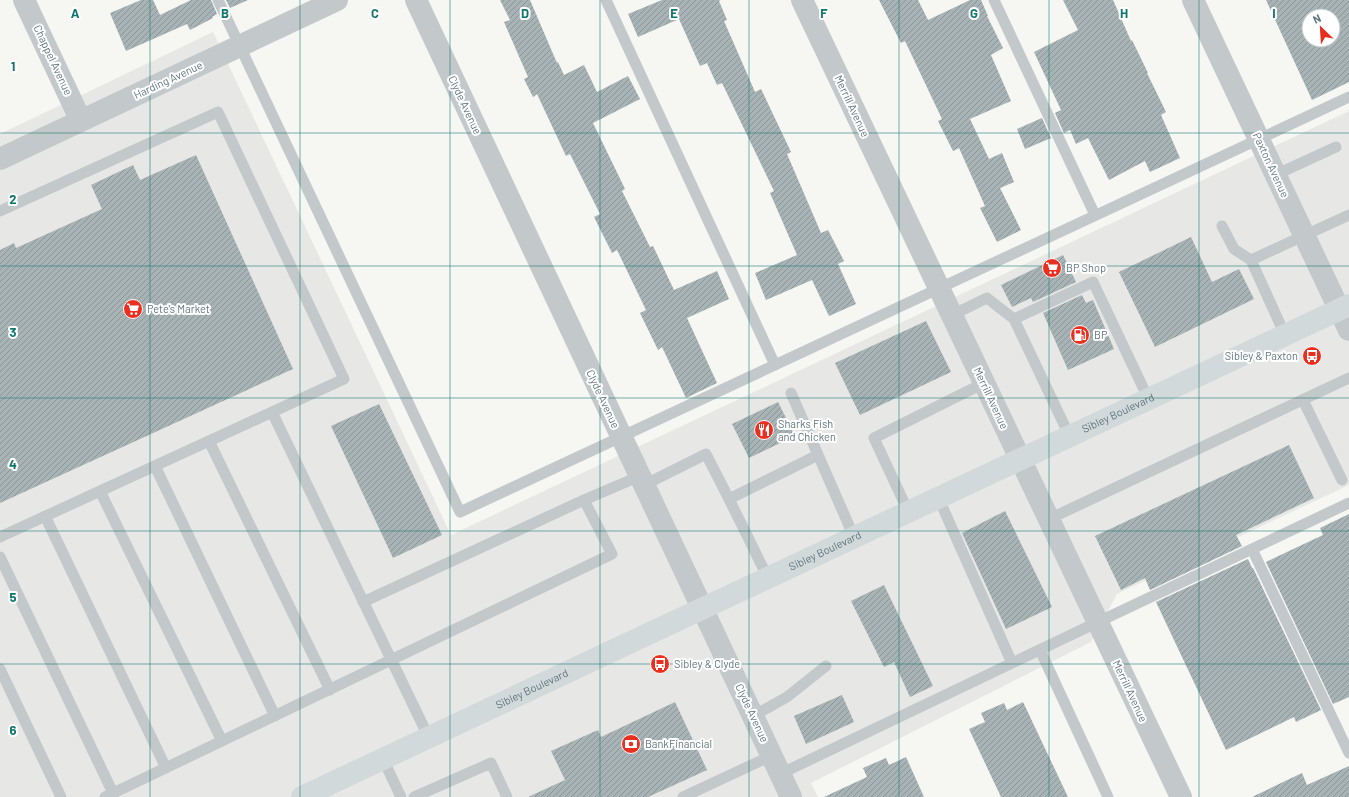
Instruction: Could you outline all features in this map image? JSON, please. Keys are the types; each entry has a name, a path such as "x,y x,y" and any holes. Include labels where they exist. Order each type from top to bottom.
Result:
{"main road":[{"name":"Sibley Boulevard","path":"302,797 1020,458 1344,307"}],"street":[{"name":"Chappel Avenue","path":"24,0 81,121"},
{"name":"Harding Avenue","path":"0,159 337,0"},
{"name":"Clyde Avenue","path":"416,0 791,797"},
{"name":"Merrill Avenue","path":"802,0 1181,797"},
{"name":"Paxton Avenue","path":"1193,0 1304,235 1344,307 1349,330"}],"lane":[{"path":"218,0 460,512 1349,97"},
{"path":"606,0 775,365"},
{"path":"994,0 1095,215"},
{"path":"0,211 218,112 344,379 0,537"},
{"path":"1275,175 1336,147"},
{"path":"1251,260 1349,215"},
{"path":"1222,226 1234,249 1251,260 1285,335"},
{"path":"1014,319 1093,282 1148,398"},
{"path":"952,315 987,298 1014,319 1069,435"},
{"path":"1049,519 1349,378"},
{"path":"908,511 874,438 984,383"},
{"path":"791,393 854,537"},
{"path":"1303,400 1342,480"},
{"path":"272,412 429,738"},
{"path":"209,441 330,690"},
{"path":"364,602 584,500 642,480 706,454 768,578"},
{"path":"729,499 818,455"},
{"path":"155,466 275,716"},
{"path":"100,491 222,741"},
{"path":"938,497 1012,663"},
{"path":"0,557 109,795 612,554 584,500"},
{"path":"683,797 702,793 776,765 1012,663 1349,503"},
{"path":"46,516 166,768"},
{"path":"1252,549 1349,753"},
{"path":"1040,650 1108,797"},
{"path":"753,716 788,697 826,666"},
{"path":"0,669 61,797"},
{"path":"383,759 401,797"},
{"path":"414,797 491,763 507,797"}],"shaded area":[{"path":"213,32 451,535 1349,111 1349,485 1117,594 1091,642 811,783 818,797 0,797 0,134"}],"building":[{"path":"141,0 153,0 160,15 191,0 211,0 217,14 212,17 213,18 190,30 187,24 126,51 110,13"},
{"path":"226,0 248,0 230,8"},
{"path":"500,0 530,0 557,63 558,62 564,75 584,65 597,92 628,76 640,99 593,123 625,189 622,191 650,247 653,246 674,290 717,271 729,299 687,318 717,383 686,398 662,347 658,350 640,313 646,310 617,250 612,253 594,217 600,214 570,154 566,156 537,94 533,97 524,79 528,77 504,22 510,20"},
{"path":"662,0 720,0 719,1 727,20 724,21 755,92 761,89 791,152 787,154 821,233 828,230 844,261 838,264 856,304 829,316 812,280 766,300 755,273 797,255 770,193 774,191 722,83 717,85 707,63 700,66 679,19 638,37 628,14"},
{"path":"879,0 918,0 928,20 970,0 981,0 987,16 1003,48 991,55 1011,101 970,119 989,159 1002,153 1014,182 1000,188 1021,230 997,242 980,208 985,206 959,148 953,151 938,121 942,119 905,41 901,43"},
{"path":"1063,0 1113,0 1131,41 1132,40 1166,112 1161,115 1180,158 1150,172 1145,161 1109,180 1088,138 1076,144 1070,130 1064,133 1055,113 1061,110 1034,52 1078,30"},
{"path":"1266,0 1349,0 1349,82 1312,100"},
{"path":"1042,118 1051,138 1025,149 1017,129"},
{"name":"Pete's Market","path":"196,155 293,369 0,503 0,250 14,243 16,248 102,209 91,185 133,165 140,180"},
{"path":"1191,237 1212,282 1239,269 1254,299 1155,347 1119,272"},
{"name":"BP Shop","path":"1063,255 1076,282 1033,302 1031,298 1012,307 1001,285"},
{"name":"BP","path":"1082,295 1086,303 1093,300 1114,349 1068,370 1043,313"},
{"path":"926,321 951,372 860,415 835,363"},
{"name":"Sharks Fish and Chicken","path":"778,402 795,436 749,458 732,424"},
{"path":"379,404 442,535 393,558 331,426"},
{"path":"1289,445 1314,498 1236,535 1242,546 1150,590 1145,578 1121,590 1095,536"},
{"path":"1005,511 1052,607 1006,629 962,533"},
{"path":"1349,514 1349,697 1333,704 1266,562 1323,535 1320,528"},
{"path":"1248,559 1321,710 1296,722 1294,717 1226,750 1156,602"},
{"path":"884,585 933,686 910,697 894,662 884,667 851,601"},
{"path":"842,695 854,722 806,744 794,716"},
{"name":"BankFinancial","path":"675,702 707,770 648,797 528,797 565,780 551,751 598,730 601,737"},
{"path":"1023,702 1068,797 1001,797 969,729 985,722 981,713 1004,703 1007,710"},
{"path":"906,757 924,797 824,797 867,777 863,768 886,758 889,765"},
{"path":"1349,766 1349,797 1252,797 1302,773 1307,785"}],"place":[{"name":"BP Shop","path":"1052,268"},
{"name":"Pete's Market","path":"133,309"},
{"name":"BP","path":"1080,335"},
{"name":"Sibley & Paxton","path":"1312,356"},
{"name":"Sharks Fish and Chicken","path":"764,430"},
{"name":"Sibley & Clyde","path":"660,664"},
{"name":"BankFinancial","path":"631,744"}]}
